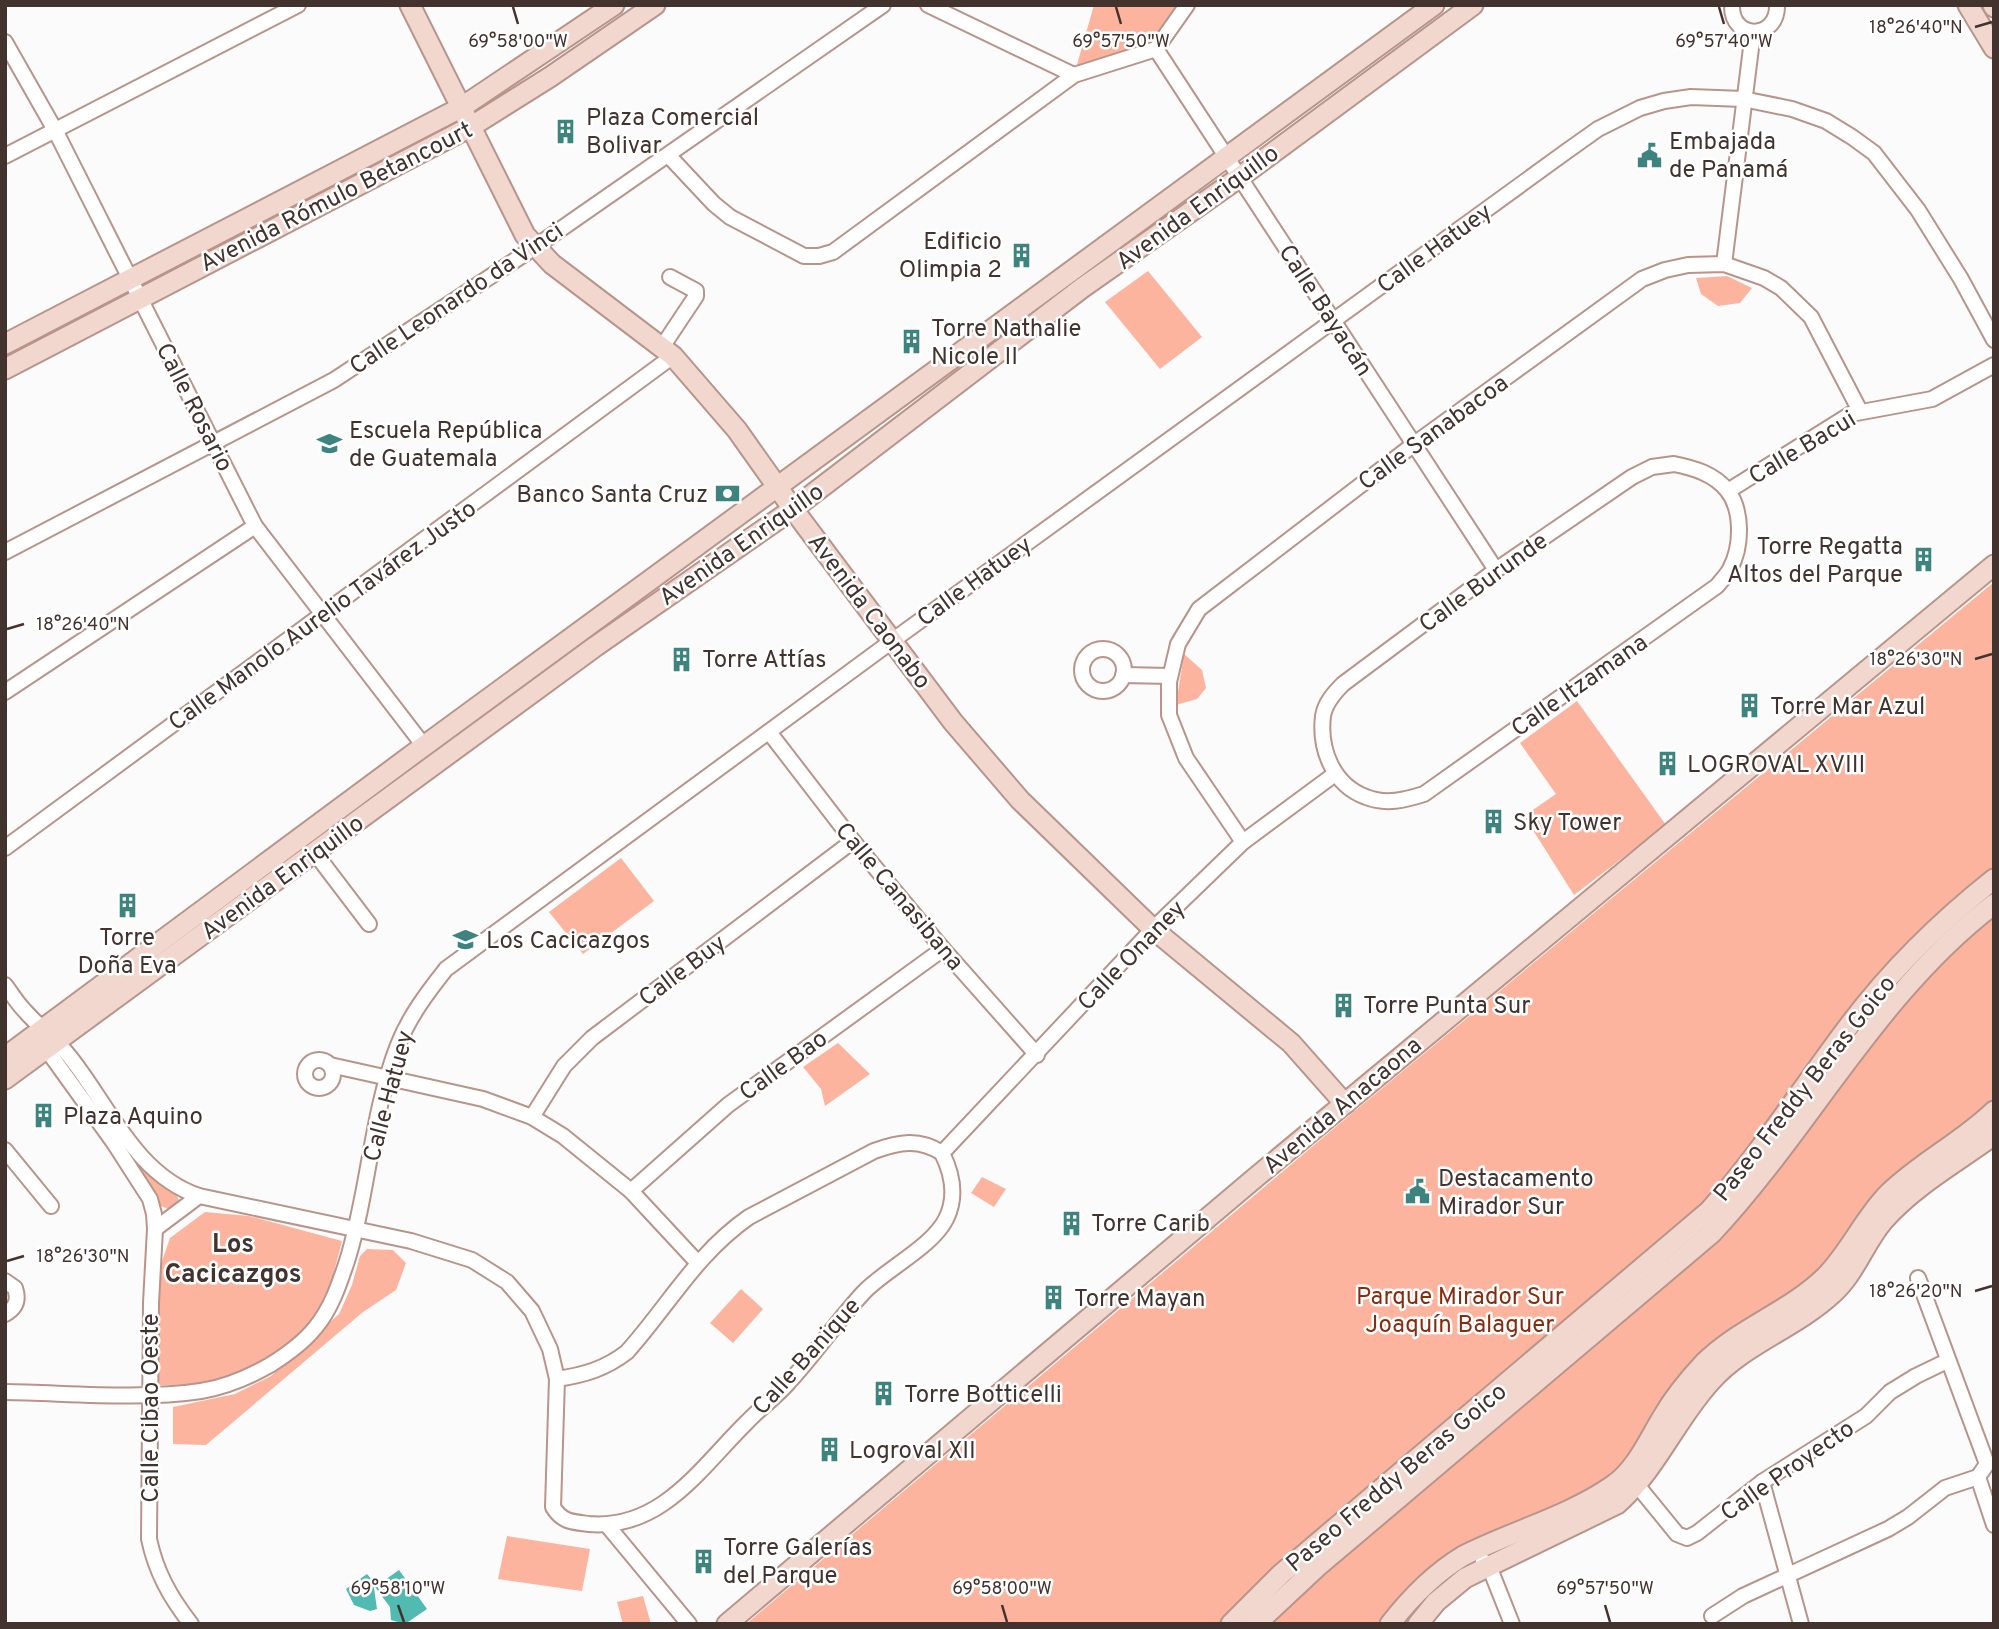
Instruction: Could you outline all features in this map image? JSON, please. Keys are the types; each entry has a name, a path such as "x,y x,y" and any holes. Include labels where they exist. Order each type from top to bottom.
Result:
{"main road":[{"name":"Avenida Caonabo","path":"410,5 472,126 513,215 535,247 552,264 668,351 737,430 953,723 1020,800 1153,929 1291,1043 1345,1104"},
{"name":"Avenida Rómulo Betancourt","path":"5,344 462,107 614,5"},
{"name":"Avenida Rómulo Betancourt","path":"5,369 472,126 550,77 655,5"},
{"name":"Avenida Enriquillo","path":"5,1079 46,1038 424,746 1434,5"},
{"name":"Avenida Enriquillo","path":"5,1056 46,1038 316,853 596,646 793,509 1082,288 1240,177 1474,5"},
{"path":"1968,5 1994,48"},
{"name":"Avenida Anacaona","path":"727,1624 1345,1104 1994,565"},
{"path":"583,630 596,646"},
{"name":"Paseo Freddy Beras Goico","path":"1231,1624 1281,1574 1709,1211 1762,1147 1851,1022 1892,973 1938,926 1994,879"},
{"name":"Paseo Freddy Beras Goico","path":"1256,1624 1317,1567 1712,1233 1764,1175 1867,1032 1899,993 1968,923 1994,904"},
{"path":"1390,1624 1436,1575 1471,1552 1614,1486 1632,1467 1664,1414 1703,1364 1728,1341 1824,1278 1871,1213 1890,1193 1977,1128 1994,1111"},
{"path":"1418,1624 1448,1591 1465,1578 1608,1508 1637,1485 1713,1378 1733,1360 1832,1294 1856,1264 1883,1222 1902,1203 1994,1135"}],"street":[{"path":"5,156 298,5"},
{"name":"Calle Leonardo da Vinci","path":"5,552 334,380 535,247 883,5"},
{"path":"928,5 1074,75"},
{"path":"668,155 714,204 730,217 804,256 819,256 833,251 1074,75 1156,49 1187,5"},
{"path":"1732,5 1734,21 1753,32 1773,23 1777,5"},
{"path":"1724,264 1753,32"},
{"name":"Calle Rosario","path":"5,42 55,130 255,526 424,746"},
{"name":"Calle Bayacán","path":"1156,49 1496,570"},
{"name":"Calle Hatuey","path":"5,1392 151,1394 201,1391 258,1372 285,1356 315,1329 332,1302 357,1230 388,1078 398,1047 410,1019 446,969 1567,151 1621,117 1664,100 1691,97 1743,99 1792,109 1826,121 1874,153 1917,210 1961,279 1994,340"},
{"path":"346,166 356,186"},
{"name":"Calle Sanabacoa","path":"1243,842 1186,758 1169,715 1170,676 1178,643 1199,609 1413,445 1642,279 1688,265 1724,264 1764,278 1781,288 1811,317 1860,411"},
{"name":"Calle Manolo Aurelio Tavárez Justo","path":"5,848 323,614 668,351 696,296 696,291 670,277"},
{"name":"Calle Bacui","path":"1728,491 1839,420 1860,411 1933,399 1994,365"},
{"name":"Calle Burunde","path":"1347,785 1335,774 1323,737 1323,714 1331,696 1343,684 1496,570 1632,477 1652,467 1674,464 1696,469 1713,478 1728,491"},
{"name":"Calle Itzamana","path":"1347,785 1364,797 1385,802 1402,801 1424,794 1703,598 1731,568 1737,548 1738,526 1735,507 1728,491"},
{"path":"5,692 255,526"},
{"path":"1123,675 1170,676"},
{"name":"Calle Canasibana","path":"769,732 853,841 943,949 1037,1055"},
{"name":"Calle Onaney","path":"942,1153 1153,929 1243,842 1335,774"},
{"name":"Calle Buy","path":"532,1117 564,1066 592,1038 853,841"},
{"path":"316,853 369,924"},
{"name":"Calle Bao","path":"631,1191 728,1105 943,949"},
{"path":"5,985 46,1038 72,1058 126,1139 162,1177 181,1190 411,1241 472,1260 507,1282 532,1311 550,1349 557,1379 553,1507 558,1516 568,1521 607,1525 689,1624"},
{"name":"Calle Cibao Oeste","path":"46,1038 150,1199 155,1229 151,1303 149,1539 155,1564 171,1599 191,1624"},
{"path":"330,1065 483,1099 532,1117 563,1136 631,1191 697,1262"},
{"path":"557,1379 593,1372 627,1352 697,1262 731,1229 748,1217 874,1151 893,1144 915,1142 930,1145 942,1153"},
{"path":"5,1150 51,1206"},
{"name":"Calle Banique","path":"607,1525 656,1509 677,1494 788,1384 865,1291 937,1233 947,1218 952,1198 952,1177 942,1153"},
{"path":"155,1229 199,1196"},
{"path":"1712,1616 1743,1596 1888,1529 1945,1488 1978,1477 1987,1464 1918,1278"},
{"path":"5,1281 15,1289 17,1300 12,1310 5,1314"},
{"name":"Calle Proyecto","path":"1637,1485 1677,1534 1687,1538 1762,1482 1866,1416 1890,1392 1947,1361"},
{"path":"1978,1477 1994,1525"},
{"path":"1762,1482 1801,1624"},
{"path":"1471,1552 1489,1566 1512,1624"}],"green space":[{"path":"1094,5 1183,5 1156,49 1074,75"},
{"path":"1148,271 1202,337 1160,369 1105,302"},
{"path":"1727,276 1752,288 1740,303 1718,306 1701,294 1696,278"},
{"name":"Parque Mirador Sur Joaquín Balaguer","path":"1994,582 1994,1101 1633,1453 1610,1480 1519,1525 1382,1624 746,1624 1351,1114"},
{"path":"1184,654 1202,670 1206,688 1197,699 1176,705"},
{"path":"1577,701 1666,825 1574,895 1524,816 1556,794 1520,743"},
{"path":"621,858 654,901 583,954 549,912"},
{"path":"838,1043 870,1074 825,1106 821,1089 803,1067"},
{"path":"66,1059 175,1191 180,1203 171,1210 161,1206 66,1070"},
{"path":"982,1177 1006,1189 994,1207 971,1193"},
{"path":"205,1212 249,1216 342,1241 333,1277 326,1298 309,1325 270,1359 255,1368 224,1379 159,1385 160,1267 170,1238"},
{"path":"367,1249 393,1250 406,1263 396,1290 363,1312 206,1445 173,1444 173,1407 235,1394 271,1376 339,1314 352,1285 360,1256"},
{"path":"741,1289 763,1309 733,1343 710,1323"},
{"path":"507,1536 590,1549 582,1591 498,1579"},
{"path":"643,1596 651,1624 623,1624 617,1602"}],"water":[{"path":"399,1570 427,1609 405,1624 391,1620 390,1607 375,1587"},
{"path":"367,1574 373,1581 377,1609 370,1611 354,1605 346,1589"}],"place":[{"name":"Plaza Comercial Bolivar","path":"566,131"},
{"name":"Embajada de Panamá","path":"1649,155"},
{"name":"Edificio Olimpia 2","path":"1022,255"},
{"name":"Torre Nathalie Nicole II","path":"911,342"},
{"name":"Escuela República de Guatemala","path":"329,444"},
{"name":"Banco Santa Cruz","path":"728,494"},
{"name":"Torre Regatta Altos del Parque","path":"1923,560"},
{"name":"Torre Attías","path":"682,659"},
{"name":"Torre Mar Azul","path":"1750,706"},
{"name":"LOGROVAL XVIII","path":"1667,764"},
{"name":"Sky Tower","path":"1493,822"},
{"name":"Torre Doña Eva","path":"127,906"},
{"name":"Los Cacicazgos","path":"466,940"},
{"name":"Torre Punta Sur","path":"1343,1005"},
{"name":"Plaza Aquino","path":"43,1116"},
{"name":"Destacamento Mirador Sur","path":"1418,1192"},
{"name":"Torre Carib","path":"1071,1223"},
{"name":"Torre Mayan","path":"1054,1298"},
{"name":"Torre Botticelli","path":"884,1394"},
{"name":"Logroval XII","path":"829,1450"},
{"name":"Torre Galerías del Parque","path":"703,1561"}],"district":[{"name":"Los Cacicazgos","path":"233,1258"}]}
